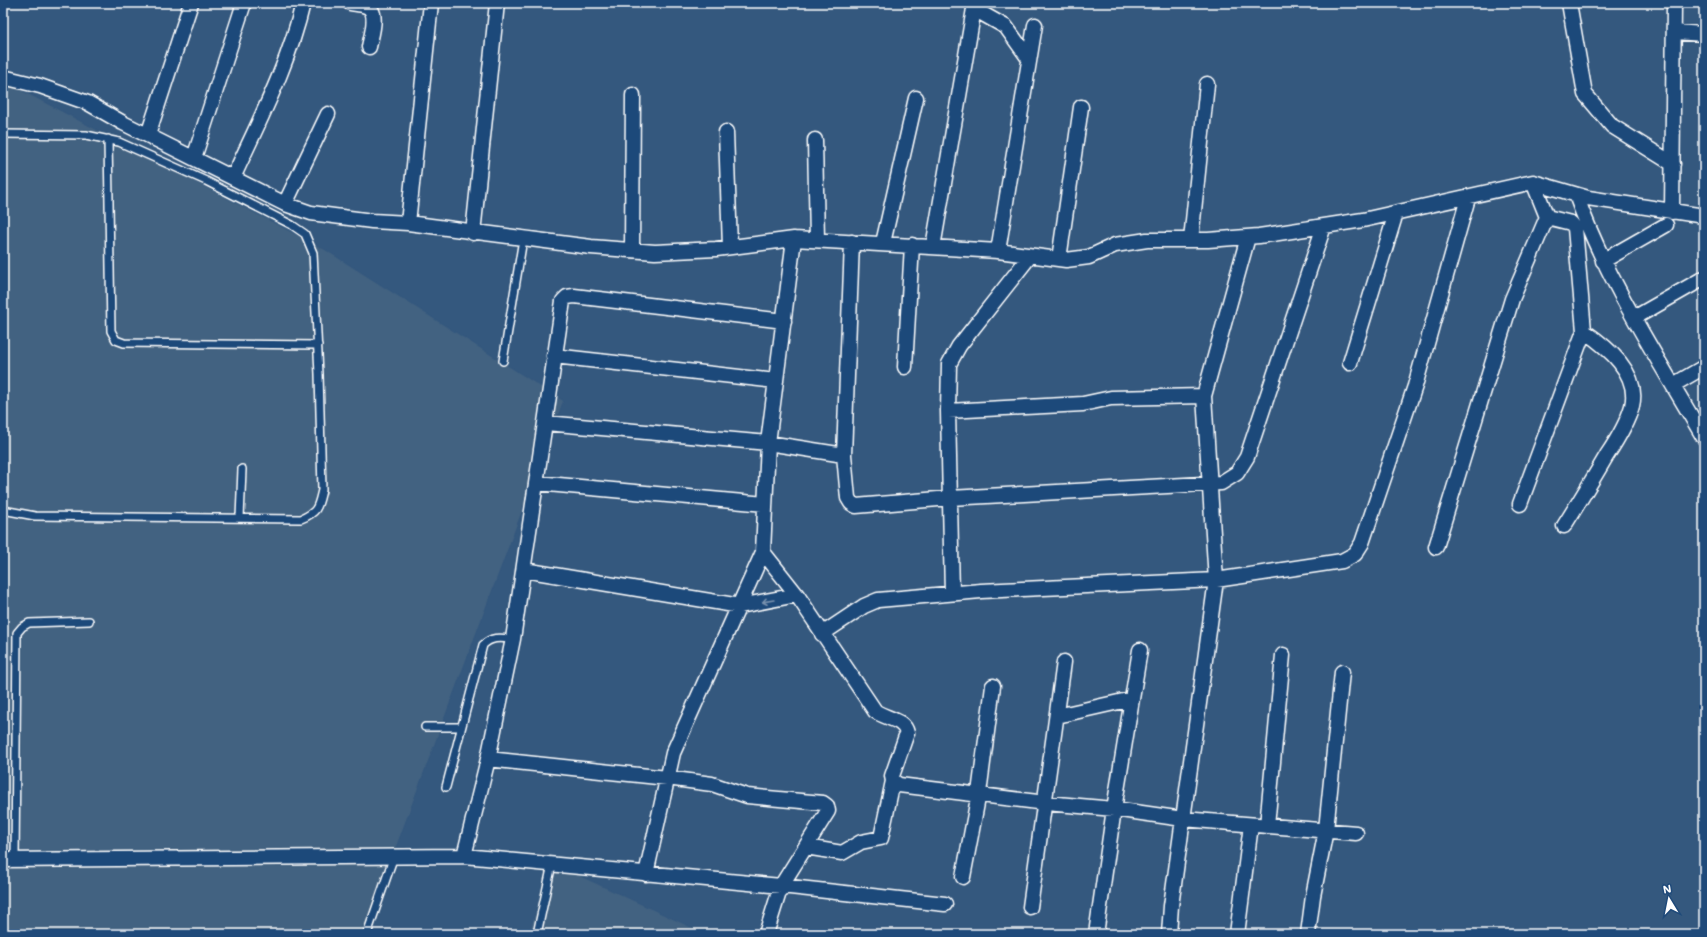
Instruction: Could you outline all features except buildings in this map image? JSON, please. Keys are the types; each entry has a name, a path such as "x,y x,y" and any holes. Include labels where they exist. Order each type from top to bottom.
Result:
{"street":[{"path":"148,135 191,3"},
{"path":"194,158 244,3"},
{"path":"233,178 278,79 294,35 303,3"},
{"path":"350,3 367,6 374,17 369,47"},
{"path":"408,223 431,3"},
{"path":"473,232 497,3"},
{"path":"1569,3 1585,94 1612,126 1672,164"},
{"path":"1672,212 1674,3"},
{"path":"933,247 975,6 1006,27 1029,59"},
{"path":"998,251 1034,25"},
{"path":"1674,32 1704,34"},
{"path":"3,77 40,86 88,103 285,204 311,213 372,221 408,223 523,239 655,252 730,247 794,239 883,243 998,251 1059,259 1089,257 1115,245 1147,240 1191,240 1248,237 1324,226 1468,198 1533,182 1576,195 1672,212 1704,216"},
{"path":"1191,240 1207,84"},
{"path":"632,95 632,250"},
{"path":"883,243 916,98"},
{"path":"1059,259 1081,107"},
{"path":"285,204 328,114"},
{"path":"726,132 730,247"},
{"path":"815,140 817,240"},
{"path":"1436,547 1512,299 1547,217 1533,182"},
{"path":"1576,195 1589,231 1603,261 1634,318 1704,438"},
{"path":"822,634 864,606 878,600 952,593 1216,580 1342,561 1355,554 1362,543 1415,386 1468,198"},
{"path":"1350,363 1396,213"},
{"path":"1520,504 1584,331 1574,228 1571,223 1547,217"},
{"path":"1603,261 1666,225"},
{"path":"852,242 844,455 848,498 851,503 856,506 950,498 1221,483 1237,473 1247,457 1324,226"},
{"path":"1169,934 1183,819 1216,580 1204,396 1248,237"},
{"path":"646,874 673,753 764,552 768,442 794,239"},
{"path":"905,367 912,245"},
{"path":"952,593 948,411 949,364 952,355 1030,256"},
{"path":"1634,318 1704,278"},
{"path":"464,856 488,759 513,639 546,423 562,301 567,297 574,296 784,321"},
{"path":"1564,526 1625,426 1632,405 1632,390 1620,361 1608,348 1584,331"},
{"path":"554,356 776,381"},
{"path":"1673,385 1704,367"},
{"path":"948,411 1083,404 1111,398 1204,396"},
{"path":"546,423 768,442 844,455"},
{"path":"537,483 765,504"},
{"path":"764,552 797,595 875,711 882,716 899,722 906,728 907,733 892,776 893,781 881,838 861,842 842,853 806,847"},
{"path":"524,570 740,606 797,595"},
{"path":"1096,934 1114,809 1140,650"},
{"path":"1268,826 1283,655"},
{"path":"1030,907 1046,802 1064,662"},
{"path":"1308,934 1313,896 1326,830 1342,672"},
{"path":"963,876 979,793 993,686"},
{"path":"1057,716 1132,699"},
{"path":"488,759 667,778 712,784 748,796 823,803 827,806 828,811 781,886 766,934"},
{"path":"893,781 899,785 1114,809 1183,819 1356,833"},
{"path":"1238,934 1251,824"},
{"path":"9,860 464,856 781,886 945,904"}],"lane":[{"path":"3,134 86,135 119,142 206,181 292,225 305,234 313,252 318,346 322,490 318,507 311,515 301,519 35,516 3,510"},
{"path":"108,139 111,331 116,340 124,343 318,346"},
{"path":"503,361 523,239"},
{"path":"240,518 242,469"},
{"path":"9,860 17,633 22,627 29,623 89,622"},
{"path":"446,787 483,645 488,639 497,637 513,639"},
{"path":"425,727 461,727"},
{"path":"367,934 394,856"},
{"path":"537,934 552,864"}],"shaded area":[{"path":"3,81 325,250 563,401 363,934 3,934"},
{"path":"551,863 705,934 529,934"}]}
